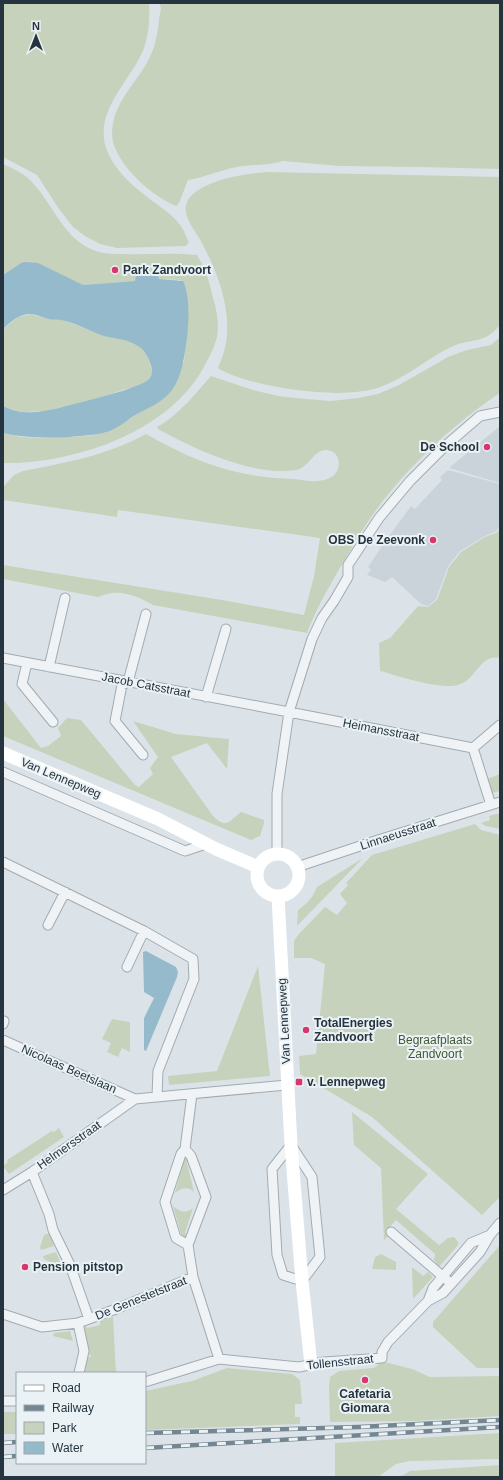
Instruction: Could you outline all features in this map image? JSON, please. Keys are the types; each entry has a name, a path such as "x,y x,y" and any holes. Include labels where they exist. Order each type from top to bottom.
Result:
{"main road":[{"name":"Van Lennepweg","path":"3,753 158,819 206,844 258,867"},
{"path":"277,854 290,858 297,867 299,876 297,885 289,893 278,896 268,894 261,888 257,879 258,867 262,861 267,857 277,854"},
{"name":"Van Lennepweg","path":"278,896 291,1145 302,1281 311,1365"}],"street":[{"path":"277,854 277,794 289,712 312,639 322,618 334,602 348,577 348,565 379,518 410,481 444,447 480,416 500,412"},
{"path":"49,667 65,598"},
{"path":"144,755 115,721 122,685 128,682 146,614"},
{"path":"206,697 226,629"},
{"name":"Jacob Catsstraat","path":"3,658 289,712"},
{"path":"27,663 22,684 53,722"},
{"name":"Heimansstraat","path":"289,712 473,748"},
{"path":"496,803 473,748 500,725"},
{"name":"Van Lennepweg","path":"3,772 185,851 206,844"},
{"name":"Linnaeusstraat","path":"297,867 496,803"},
{"path":"3,862 144,931 194,960 194,979 158,1072 157,1096"},
{"path":"48,925 65,892"},
{"path":"127,967 144,931"},
{"name":"Nicolaas Beetslaan","path":"3,1040 134,1099"},
{"path":"134,1099 288,1085"},
{"path":"188,1245 176,1238 165,1202 181,1154 185,1149 192,1094"},
{"name":"Helmersstraat","path":"3,1190 32,1172 134,1099"},
{"path":"291,1145 312,1177 320,1257 302,1281 283,1275 277,1255 272,1169 291,1145"},
{"path":"185,1149 191,1156 206,1197 188,1245 193,1277 218,1359"},
{"path":"32,1172 49,1214 53,1230 70,1265 89,1319"},
{"name":"Tollensstraat","path":"146,1382 218,1359 299,1367 324,1362 382,1358 382,1352 388,1342 428,1301 442,1293 480,1252 490,1235 500,1223"},
{"path":"391,1232 451,1283"},
{"path":"428,1301 433,1288 471,1244 490,1235"},
{"name":"De Genestetstraat","path":"3,1314 42,1327 78,1323 193,1277"},
{"path":"78,1323 84,1351 79,1372"},
{"path":"3,1401 16,1401"}],"shaded area":[{"name":"De School","path":"500,426 500,483 449,468"},
{"name":"OBS De Zeevonk","path":"448,470 500,484 500,527 495,532 485,536 460,551 448,566 436,599 428,606 421,604 392,577 385,582 367,575 371,569 368,567 411,506 415,509 442,480 440,477"}],"green space":[{"path":"3,3 149,3 149,26 144,48 116,95 105,120 104,134 106,148 113,162 123,175 134,186 177,221 189,242 186,246 117,248 100,244 85,236 73,227 59,209 37,175 3,157"},
{"path":"159,3 500,3 500,169 340,166 283,161 272,164 237,167 188,180 179,203 176,206 167,202 148,189 131,172 118,154 112,137 113,122 117,110 125,95 149,60 154,47 161,8"},
{"path":"3,164 29,179 38,189 68,231 76,240 87,247 99,252 112,254 197,255 209,281 216,309 218,333 212,352 189,388 169,409 145,426 118,440 60,458 31,462 3,463 3,433 21,437 39,438 89,436 113,429 142,411 184,362 188,315 186,290 183,281 180,280 159,279 83,285 21,263 3,275"},
{"path":"268,172 500,177 500,325 494,332 482,339 449,348 398,379 380,387 364,391 344,393 322,392 276,387 234,376 219,369 218,367 224,352 227,337 225,305 210,259 187,217 187,202 193,194 217,181 246,174"},
{"path":"31,314 49,319 60,319 105,336 129,341 138,345 147,355 152,371 151,377 147,382 133,388 46,411 24,412 9,409 3,406 3,329 18,317"},
{"path":"500,337 500,393 452,429 408,471 382,502 364,528 333,580 307,633 153,605 133,595 112,593 98,597 3,579 3,565 222,600 304,615 314,576 320,538 118,510 117,517 3,500 3,487 14,475 23,471 101,453 117,448 146,434 181,453 234,471 271,478 310,481 327,479 336,473 339,467 337,456 331,451 321,451 305,465 296,470 279,471 262,469 225,460 206,453 173,437 157,427 179,411 211,376 253,390 278,396 331,401 358,398 378,394 399,385 448,357 467,350 491,345"},
{"path":"500,529 500,658 487,660 482,663 470,678 458,685 450,686 419,682 380,671 379,643 390,638 418,606 428,607 437,600 449,567 461,552 485,537 496,533"},
{"path":"3,699 41,748 48,746 61,736 58,728 67,718 81,720 135,785 139,787 153,774 150,768 158,757 133,721 176,734 229,739 227,769 207,743 171,757 213,816 221,822 227,823 241,812 264,820 260,836 251,840 3,736"},
{"path":"500,774 500,791 492,793 487,779"},
{"path":"500,813 500,829 486,826 481,823 490,820 489,816"},
{"name":"Begraafplaats Zandvoort","path":"475,824 481,830 500,835 500,1197 482,1215 372,1117 300,1074 299,1056 316,1054 325,964 311,958 294,958 294,941 298,935 325,907 337,915 347,903 340,894 348,885 346,883 372,855"},
{"path":"363,858 297,926 298,910 314,894 317,887"},
{"path":"258,966 270,1076 169,1085 168,1076 217,1071"},
{"path":"112,1019 130,1022 130,1052 122,1048 118,1057 107,1052 111,1043 102,1039"},
{"path":"352,1112 428,1174 396,1209 439,1245 448,1238 454,1237 458,1242 458,1245 439,1267 434,1260 435,1254 396,1220 387,1230 388,1236 384,1240 381,1168 354,1145"},
{"path":"59,1128 64,1137 9,1174 3,1166 8,1162 7,1160"},
{"path":"185,1156 188,1157 189,1160 187,1163 194,1192 184,1188 175,1193 183,1164 180,1159"},
{"path":"173,1206 183,1212 193,1208 185,1233 187,1238 186,1240 179,1236 181,1234"},
{"path":"50,1233 54,1246 41,1250 40,1247 44,1235"},
{"path":"500,1245 500,1368 477,1368 433,1327 433,1322"},
{"path":"56,1252 60,1262 54,1264 44,1259 43,1256"},
{"path":"381,1254 396,1262 396,1270 372,1269 375,1257"},
{"path":"412,1267 423,1276 428,1272 433,1277 413,1299"},
{"path":"113,1317 116,1372 83,1372 86,1357 91,1357 88,1351 83,1327 86,1326 87,1328 100,1325 100,1321"},
{"path":"70,1331 73,1341 53,1336 54,1333"},
{"path":"381,1361 412,1369 430,1377 500,1376 500,1416 416,1421 330,1422 330,1377 339,1371 373,1368"},
{"path":"227,1368 292,1374 300,1380 302,1404 295,1404 295,1417 300,1417 300,1424 146,1430 146,1391 192,1381"},
{"path":"3,1412 16,1412 16,1434 3,1434"},
{"path":"500,1433 500,1459 410,1461 396,1464 378,1477 335,1477 335,1443"},
{"path":"500,1465 500,1477 400,1477 410,1471"}],"water":[{"path":"25,262 38,263 83,285 135,281 136,276 158,276 159,279 183,281 188,301 187,338 184,359 179,378 165,398 106,432 70,437 28,437 3,433 3,406 23,412 55,409 140,385 150,378 152,372 147,356 138,346 126,341 104,336 67,321 27,314 16,318 3,329 3,275"},
{"path":"146,951 176,967 178,972 146,1051 144,1050 144,1018 154,998 144,992 143,952"}],"railway":[{"path":"146,1433 359,1427 500,1420"},
{"path":"146,1448 500,1427"},
{"path":"3,1443 16,1442"},
{"path":"3,1457 16,1456"}],"place":[{"name":"Park Zandvoort","path":"115,270"},
{"name":"De School","path":"487,447"},
{"name":"OBS De Zeevonk","path":"433,540"},
{"name":"TotalEnergies Zandvoort","path":"306,1030"},
{"name":"v. Lennepweg","path":"299,1082"},
{"name":"Pension pitstop","path":"25,1267"},
{"name":"Cafetaria Giomara","path":"365,1380"}]}
